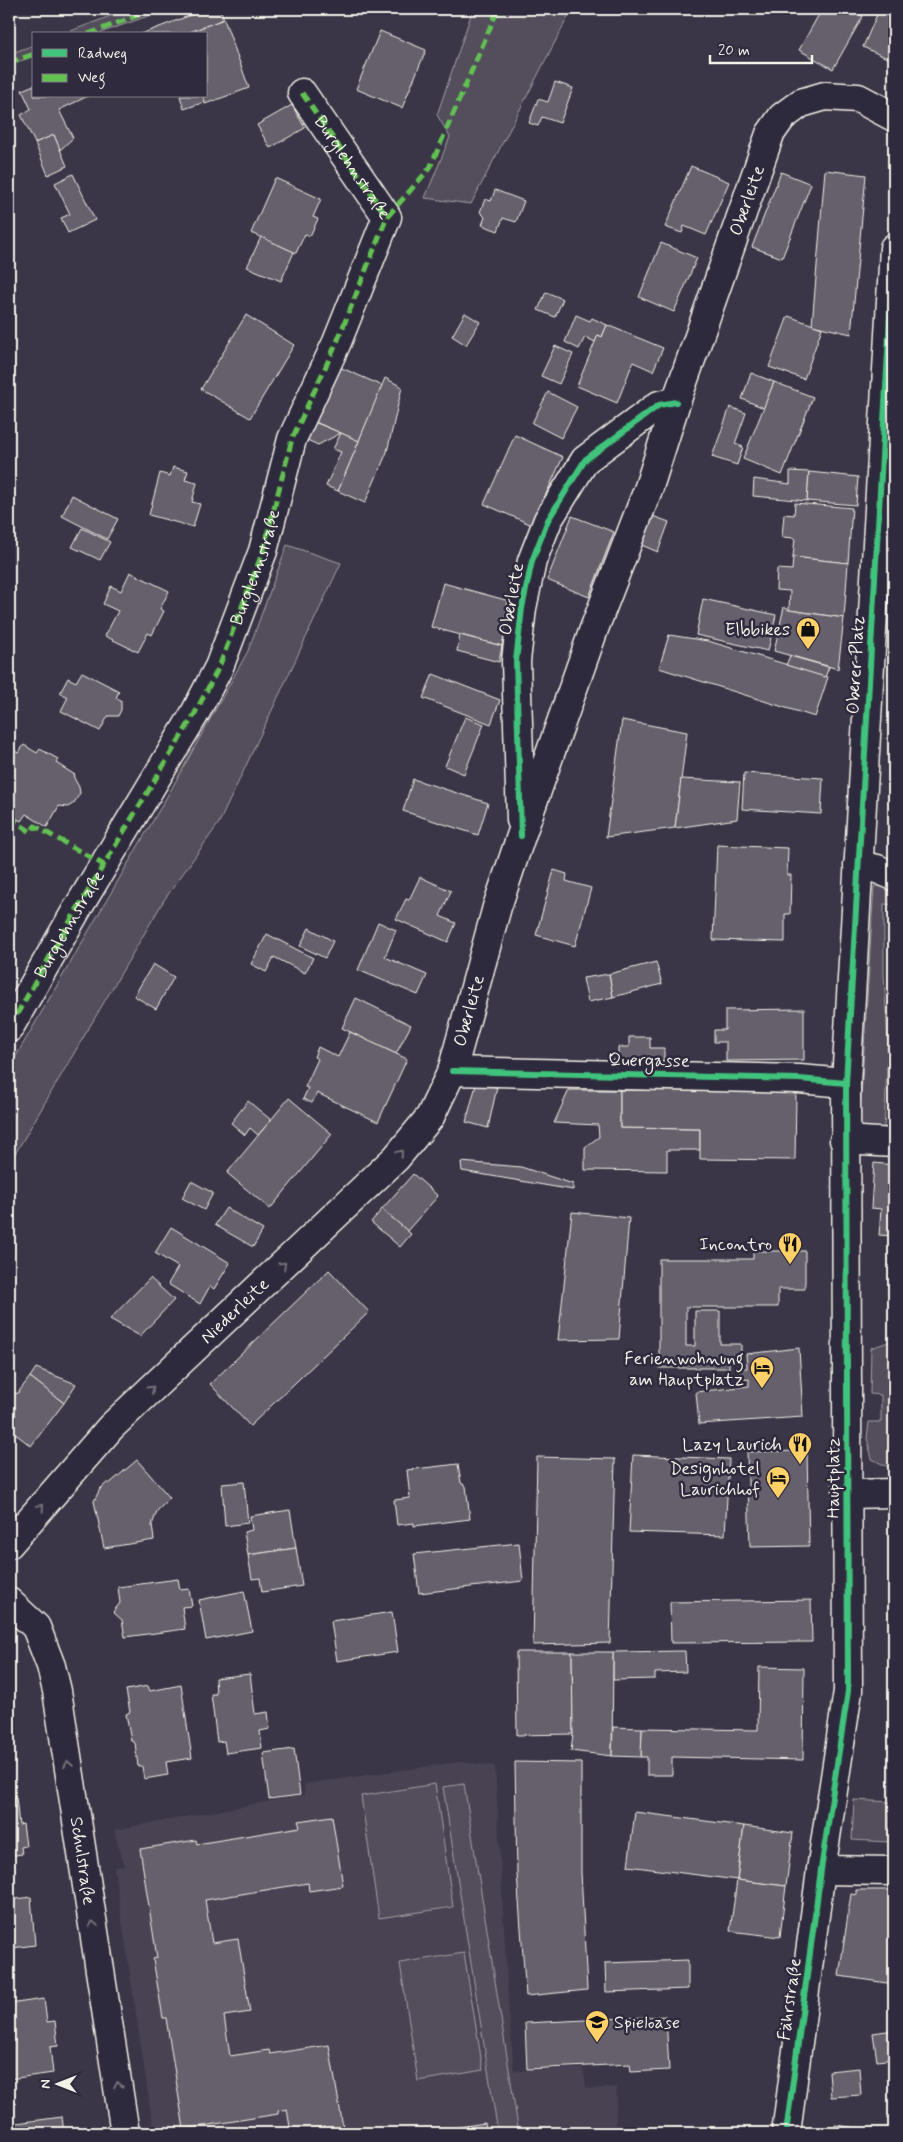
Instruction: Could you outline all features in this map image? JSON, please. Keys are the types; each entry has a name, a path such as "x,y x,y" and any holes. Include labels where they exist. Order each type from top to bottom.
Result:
{"street":[{"name":"Burglehnstraße","path":"9,1028 76,911 194,715 219,667 263,551 292,439 337,342 387,217 302,93"},
{"name":"Oberleite","path":"452,1071 497,907 521,836 594,629 649,487 676,402 770,134 782,117 801,103 826,96 858,98 894,117"},
{"name":"Oberer Platz","path":"846,1083 894,248"},
{"name":"Oberleite","path":"521,836 516,661 522,608 532,561 548,520 585,460 659,405 676,402"},
{"path":"858,865 877,868 894,876"},
{"name":"Quergasse","path":"452,1071 799,1079 846,1083"},
{"name":"Niederleite","path":"9,1544 111,1427 396,1158 430,1117 452,1071"},
{"name":"Hauptplatz","path":"822,1870 848,1691 844,1140 846,1083"},
{"path":"844,1140 894,1143"},
{"name":"Hauptplatz","path":"848,1494 894,1493"},
{"name":"Schulstraße","path":"9,1602 36,1627 51,1666 57,1691 125,2133"},
{"path":"822,1870 894,1871"},
{"name":"Fährstraße","path":"786,2133 822,1870"}],"shaded area":[{"path":"129,9 168,9 103,32 68,32"},
{"path":"473,9 572,9 471,204 425,198 450,137 437,115"},
{"path":"32,46 32,57 9,65 9,54"},
{"path":"287,545 341,563 219,823 164,900 9,1164 9,1068 172,788 248,651"},
{"path":"874,886 885,887 894,892 894,905 884,904 884,975 888,1044 884,1131 859,1130"},
{"path":"894,1340 894,1467 888,1467 872,1459 867,1438 869,1422 881,1422 881,1395 870,1394 871,1348"},
{"path":"459,1762 495,1766 508,2002 514,2071 583,2068 586,2087 590,2089 617,2087 615,2133 154,2133 114,1867 124,1866 114,1830 304,1795 304,1784"},
{"path":"435,1784 453,1907 379,1918 361,1796"},
{"path":"464,1784 519,2133 498,2133 443,1787"},
{"path":"854,1800 891,1802 889,1842 852,1840"},
{"path":"464,1953 483,2070 418,2081 400,1963"}],"building":[{"path":"207,9 220,9 224,19 190,32 146,32"},
{"path":"822,9 850,9 863,16 833,69 799,50"},
{"path":"878,12 894,18 894,35 887,58 863,47"},
{"path":"224,19 249,88 205,104 204,98 208,98 208,32 190,32"},
{"path":"380,31 426,50 402,108 356,89"},
{"path":"555,82 573,88 560,123 542,117 538,126 529,123 538,99 548,102"},
{"path":"32,86 32,98 84,98 59,110 73,138 60,150 54,135 35,143 21,115 31,109 22,90"},
{"path":"181,98 204,98 205,102 184,109"},
{"path":"292,105 305,128 270,148 257,125"},
{"path":"54,135 67,166 48,175 35,143"},
{"path":"691,166 729,182 706,235 684,226 682,233 665,227"},
{"path":"825,170 866,175 851,334 812,325"},
{"path":"781,172 811,184 782,258 752,247"},
{"path":"73,174 95,220 68,233 61,218 70,214 55,183"},
{"path":"275,178 321,199 313,217 318,219 310,236 305,234 296,253 251,233"},
{"path":"495,190 524,201 516,222 503,218 498,231 482,225 485,217 480,212 485,199 491,201"},
{"path":"261,237 294,252 281,281 247,267"},
{"path":"661,243 697,258 674,312 639,297"},
{"path":"546,292 563,299 555,317 538,310"},
{"path":"465,313 480,322 466,345 452,336"},
{"path":"246,315 294,345 250,418 201,389"},
{"path":"576,315 590,321 592,318 607,325 602,337 598,335 595,342 585,337 579,349 565,342"},
{"path":"788,316 822,328 804,379 769,367"},
{"path":"607,325 663,348 653,371 633,362 617,403 577,386 598,335 602,337"},
{"path":"555,346 573,354 559,384 541,376"},
{"path":"337,366 383,386 359,441 313,421"},
{"path":"751,373 774,382 764,408 742,399"},
{"path":"385,378 402,387 387,452 365,503 338,491"},
{"path":"774,382 813,397 782,475 743,459"},
{"path":"548,392 577,407 561,438 532,423"},
{"path":"730,407 746,413 735,444 743,447 737,465 712,457"},
{"path":"314,422 341,433 318,445 305,439"},
{"path":"341,433 359,441 338,491 326,486 341,452 333,449"},
{"path":"515,435 563,457 532,525 484,504"},
{"path":"173,467 188,471 185,480 197,483 192,502 200,504 193,527 149,515 160,473 170,476"},
{"path":"790,471 809,472 807,501 753,496 754,479 790,484"},
{"path":"809,472 858,477 856,505 807,501"},
{"path":"72,495 118,519 107,539 62,516"},
{"path":"795,503 852,508 848,563 793,557 795,538 782,537 784,514 794,515"},
{"path":"650,515 669,522 658,552 639,544"},
{"path":"572,516 614,532 589,597 547,580"},
{"path":"82,528 110,542 100,560 72,547"},
{"path":"793,557 848,563 844,618 789,610 790,591 776,590 777,569 792,570"},
{"path":"130,572 169,591 160,609 164,611 152,635 148,633 138,652 105,636 118,611 103,604 111,586 121,591"},
{"path":"443,583 513,602 502,646 431,627"},
{"path":"703,599 776,615 768,651 696,635"},
{"path":"784,607 789,610 844,618 838,669 774,651"},
{"path":"460,635 502,646 499,662 457,651"},
{"path":"669,635 708,641 828,677 815,717 659,668"},
{"path":"790,656 829,667 825,677 786,665"},
{"path":"82,672 119,691 116,698 121,701 121,710 118,716 108,716 100,731 61,711 68,697 60,693 68,678 76,682"},
{"path":"433,674 500,700 491,724 423,698"},
{"path":"9,678 14,681 9,691"},
{"path":"465,717 484,724 464,774 445,766"},
{"path":"622,720 687,732 675,828 606,837"},
{"path":"24,745 37,753 40,749 58,759 56,763 75,775 74,778 79,787 80,793 74,803 68,807 59,806 47,827 26,814 21,821 9,814 9,759 14,750 18,753"},
{"path":"744,773 823,778 821,814 742,809"},
{"path":"413,779 488,803 478,835 403,811"},
{"path":"681,779 740,782 737,819 675,828"},
{"path":"717,845 788,848 787,875 791,875 790,914 785,914 785,942 713,940"},
{"path":"554,870 567,874 566,881 591,888 575,946 536,935"},
{"path":"420,877 451,891 440,916 456,923 448,942 396,919 406,899 409,900"},
{"path":"378,922 396,930 385,957 427,975 418,995 358,970"},
{"path":"309,928 333,941 325,958 300,946"},
{"path":"267,934 313,958 305,973 274,957 266,972 251,964"},
{"path":"656,962 662,984 613,997 609,974"},
{"path":"153,964 174,977 156,1009 134,996"},
{"path":"609,974 613,997 588,1002 583,978"},
{"path":"356,998 411,1025 396,1054 342,1028"},
{"path":"804,1009 804,1060 726,1061 726,1042 714,1042 714,1030 725,1030 725,1010"},
{"path":"350,1032 407,1059 378,1122 317,1093 312,1103 303,1099 308,1088 305,1087 318,1059 314,1057 318,1047 338,1057"},
{"path":"629,1037 650,1037 650,1048 664,1048 664,1061 618,1061 618,1047 629,1047"},
{"path":"476,1085 497,1087 488,1128 466,1122"},
{"path":"569,1090 620,1090 620,1128 700,1129 700,1150 667,1150 667,1171 585,1170 585,1147 599,1137 598,1125 554,1123"},
{"path":"620,1090 796,1092 795,1160 700,1159 700,1129 620,1128"},
{"path":"289,1098 332,1134 270,1209 227,1173"},
{"path":"248,1101 271,1120 258,1135 250,1128 245,1135 231,1123"},
{"path":"461,1162 521,1167 573,1184 573,1190 462,1171"},
{"path":"874,1163 894,1165 894,1236 879,1235 881,1209 871,1208"},
{"path":"413,1174 438,1196 407,1231 382,1209"},
{"path":"191,1181 213,1193 204,1210 182,1198"},
{"path":"226,1208 263,1230 253,1247 215,1225"},
{"path":"382,1209 411,1234 400,1247 371,1222"},
{"path":"572,1212 629,1218 619,1339 558,1340"},
{"path":"171,1227 230,1263 214,1289 210,1286 200,1304 168,1284 178,1267 155,1253"},
{"path":"753,1251 805,1251 805,1289 778,1289 778,1307 686,1307 686,1346 695,1346 695,1311 720,1311 720,1344 741,1344 741,1359 729,1359 729,1368 659,1368 659,1259 753,1259"},
{"path":"329,1270 369,1312 250,1426 210,1384"},
{"path":"150,1278 174,1300 140,1336 110,1319"},
{"name":"Ferienwohnung am Hauptplatz","path":"799,1348 803,1417 699,1424 696,1392 749,1386 749,1379 741,1380 739,1368 747,1368 746,1354"},
{"path":"36,1368 76,1384 64,1403 30,1377"},
{"path":"30,1377 64,1403 31,1446 9,1429 9,1388 17,1394"},
{"name":"Designhotel Laurichhof","path":"807,1451 809,1546 750,1547 747,1452"},
{"path":"633,1455 729,1459 725,1535 629,1532"},
{"path":"537,1457 615,1459 610,1643 533,1645"},
{"path":"137,1460 170,1498 157,1511 152,1525 154,1540 104,1548 94,1501 100,1489 108,1482 109,1484"},
{"path":"458,1464 461,1483 466,1486 470,1519 414,1526 414,1523 397,1525 394,1500 410,1498 407,1470"},
{"path":"244,1482 248,1523 225,1526 222,1484"},
{"path":"290,1510 296,1548 248,1555 244,1532 252,1530 250,1516"},
{"path":"519,1543 523,1581 419,1593 414,1554"},
{"path":"296,1548 302,1586 262,1592 260,1578 252,1579 248,1555"},
{"path":"178,1579 180,1590 189,1589 192,1606 182,1607 185,1629 125,1637 122,1620 113,1612 120,1603 118,1587"},
{"path":"244,1591 252,1631 206,1640 199,1600"},
{"path":"811,1600 812,1642 671,1643 670,1602"},
{"path":"392,1612 398,1652 337,1661 331,1621"},
{"path":"685,1651 686,1672 655,1673 655,1679 613,1680 613,1652"},
{"path":"516,1652 572,1652 573,1734 517,1735"},
{"path":"572,1652 613,1652 612,1756 571,1751 573,1734"},
{"path":"759,1667 804,1668 803,1760 672,1757 672,1775 647,1775 647,1757 641,1757 642,1728 758,1730"},
{"path":"250,1674 255,1714 268,1712 270,1729 260,1731 262,1748 226,1753 224,1741 217,1742 211,1694 216,1694 215,1678"},
{"path":"181,1685 192,1758 166,1762 168,1775 144,1779 142,1766 138,1766 135,1743 131,1741 126,1714 130,1712 126,1690 148,1686 150,1691"},
{"path":"613,1727 642,1728 641,1757 612,1756"},
{"path":"294,1749 300,1795 269,1799 263,1753"},
{"path":"515,1762 581,1763 581,1872 587,1990 526,1996 517,1874"},
{"path":"16,1797 19,1825 23,1824 26,1846 21,1847 22,1854 9,1856 9,1798"},
{"path":"635,1812 744,1826 737,1880 628,1866"},
{"path":"332,1816 343,1886 309,1891 308,1883 205,1900 212,1943 238,1939 250,2012 224,2016 230,2056 269,2050 270,2054 329,2045 344,2133 291,2133 287,2109 278,2111 278,2114 184,2129 166,2018 163,2018 153,1959 157,1958 140,1849 196,1840 197,1844 300,1827 298,1821"},
{"path":"744,1826 793,1833 786,1886 737,1880"},
{"path":"737,1880 786,1886 780,1937 730,1931"},
{"path":"856,1890 894,1890 894,1984 839,1976 851,1894 856,1895"},
{"path":"31,1897 35,1945 12,1948 13,1960 9,1961 9,1900"},
{"path":"688,1960 688,1989 606,1992 605,1963"},
{"path":"44,1999 47,2022 55,2021 58,2046 50,2047 53,2073 9,2079 9,2004"},
{"name":"Spieloase","path":"666,2016 669,2070 631,2072 630,2064 527,2069 525,2023"},
{"path":"894,2030 894,2059 877,2061 873,2033"},
{"path":"859,2068 861,2095 831,2097 829,2071"},
{"path":"62,2117 64,2133 9,2133 9,2124"},
{"path":"485,2123 487,2133 419,2133"},
{"path":"835,2125 894,2133 834,2133"}],"marked path":[{"path":"93,32 155,9"},
{"path":"9,1028 76,911 194,715 219,667 263,551 292,439 337,342 387,217 430,168 498,9"},
{"path":"9,63 32,55"},
{"path":"302,93 387,217"},
{"path":"9,817 31,832 35,826 104,865"}],"cycle path":[{"path":"786,2133 821,1870 848,1691 846,1083 894,248"},
{"path":"521,836 516,661 522,608 532,561 548,520 585,460 659,405 676,402"},
{"path":"452,1071 799,1079 846,1083"}],"place":[{"name":"Elbbikes","path":"808,650"},
{"name":"Incontro","path":"790,1265"},
{"name":"Ferienwohnung am Hauptplatz","path":"762,1389"},
{"name":"Lazy Laurich","path":"800,1465"},
{"name":"Designhotel Laurichhof","path":"778,1499"},
{"name":"Spieloase","path":"597,2043"}]}
